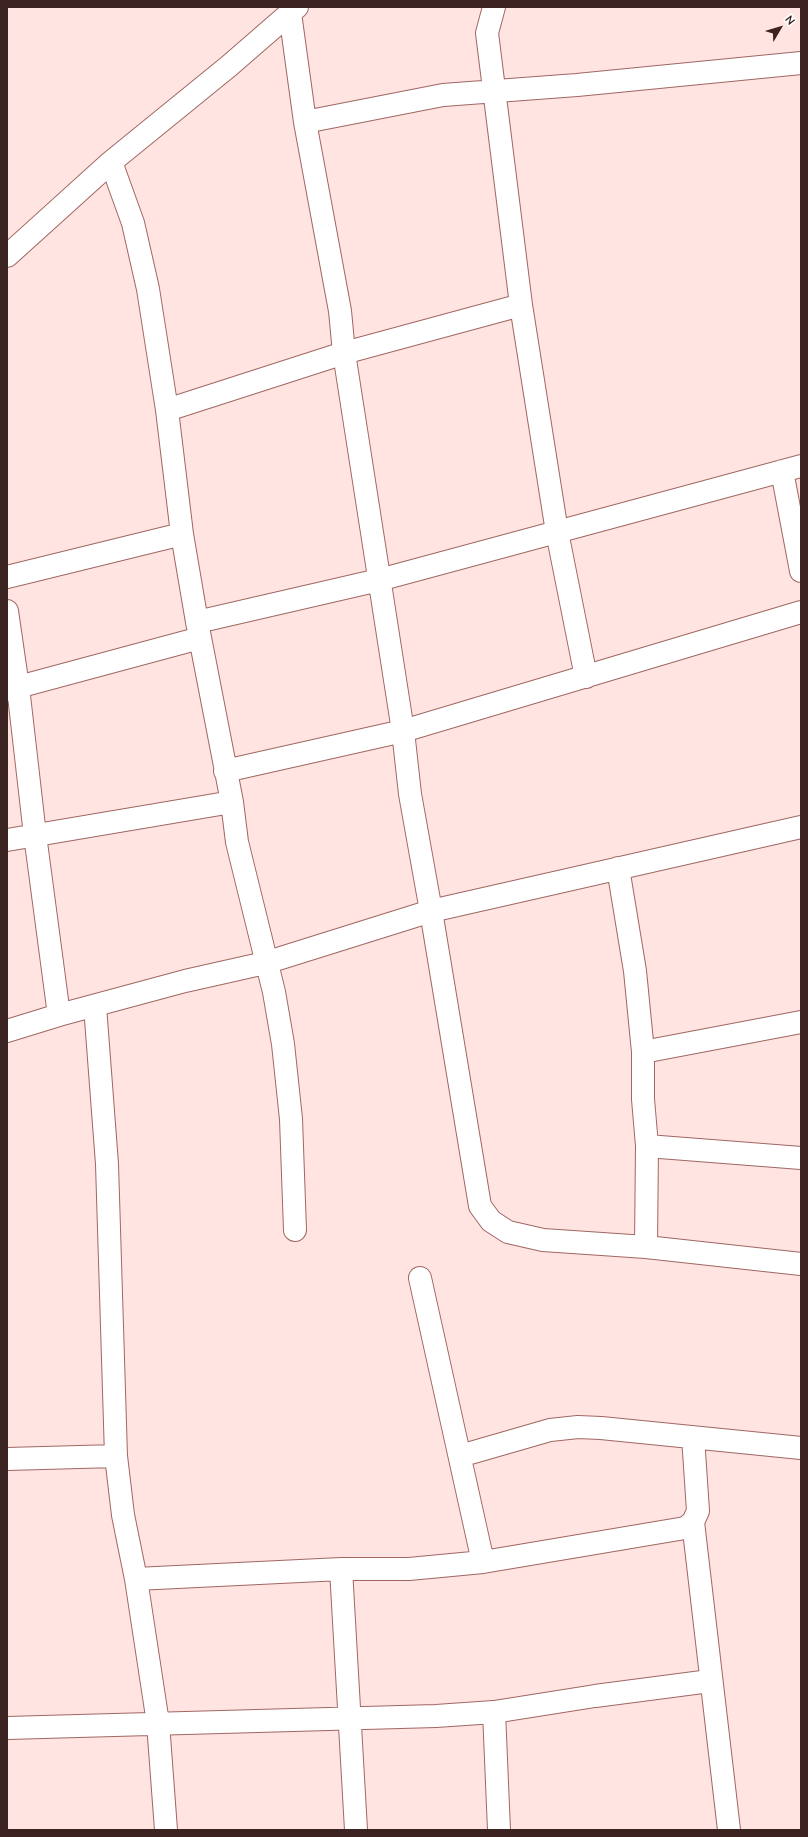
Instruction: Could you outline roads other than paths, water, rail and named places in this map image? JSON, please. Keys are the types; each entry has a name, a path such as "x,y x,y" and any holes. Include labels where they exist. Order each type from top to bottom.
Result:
{"street":[{"path":"494,7 487,33 521,305 557,532 586,677"},
{"path":"293,10 305,122 340,311 344,353 403,731 410,794 432,911 480,1206 491,1221 508,1232 543,1240 646,1247 801,1264"},
{"path":"7,256 111,162 230,66 293,10"},
{"path":"305,122 443,95 577,85 801,63"},
{"path":"111,162 133,223 148,288 168,410 182,534 199,630 225,772 232,802 237,842 274,992 283,1044 291,1119 295,1230"},
{"path":"168,410 344,353 521,305"},
{"path":"13,688 199,630 792,468 801,571"},
{"path":"7,577 182,534"},
{"path":"7,611 13,688 35,835 59,1015"},
{"path":"225,772 403,731 801,612"},
{"path":"7,840 232,802"},
{"path":"7,1032 59,1015 185,981 266,963 432,911 801,827"},
{"path":"618,868 635,971 643,1052 643,1099 647,1146 646,1247"},
{"path":"95,1006 108,1171 116,1456 123,1515 136,1578 158,1723 166,1830"},
{"path":"643,1052 801,1022"},
{"path":"647,1146 801,1158"},
{"path":"420,1278 483,1562"},
{"path":"460,1456 550,1430 578,1427 801,1448"},
{"path":"136,1578 341,1569 409,1569 483,1562 685,1528 693,1522 698,1511 693,1437"},
{"path":"7,1459 116,1456"},
{"path":"693,1522 710,1681 729,1830"},
{"path":"341,1569 356,1830"},
{"path":"7,1728 349,1719 494,1712 595,1696 710,1681"},
{"path":"494,1712 499,1830"}]}
